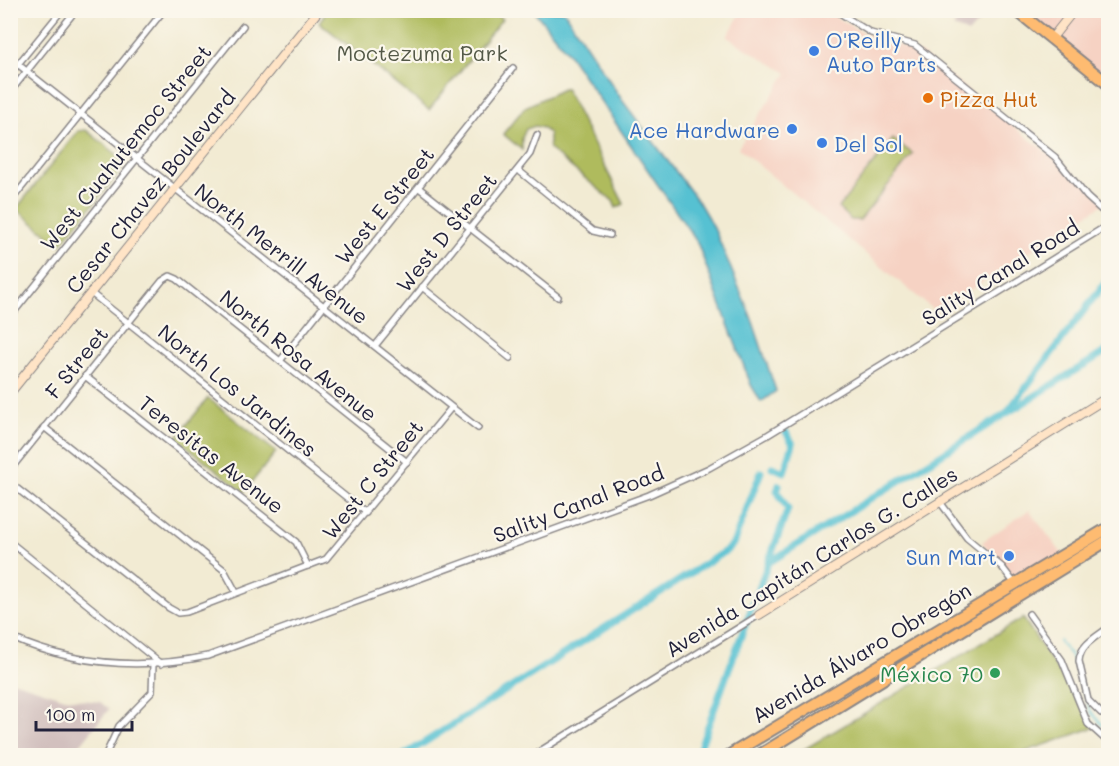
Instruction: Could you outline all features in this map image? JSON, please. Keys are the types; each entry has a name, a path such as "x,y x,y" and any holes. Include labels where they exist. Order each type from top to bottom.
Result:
{"highway":[{"path":"1016,10 1108,84"},
{"name":"Avenida Álvaro Obregón","path":"758,756 1108,528"},
{"name":"Avenida Álvaro Obregón","path":"728,756 1017,588 1108,540"}],"street":[{"path":"10,74 62,10"},
{"path":"10,92 76,10"},
{"path":"10,202 164,10"},
{"name":"Cesar Chavez Boulevard","path":"10,393 319,10"},
{"path":"835,10 871,33 915,45 1055,158 1087,197 1108,216"},
{"path":"1052,39 1074,10"},
{"name":"West Cuahutemoc Street","path":"10,317 243,26"},
{"name":"North Merrill Avenue","path":"10,58 174,190 478,428"},
{"name":"West E Street","path":"280,361 513,68"},
{"name":"West D Street","path":"375,346 518,170 530,154 537,135"},
{"path":"518,170 593,231 610,235"},
{"path":"419,188 558,297"},
{"name":"Sality Canal Road","path":"10,637 51,652 110,664 153,665 208,656 649,495 709,468 766,436 1108,225"},
{"name":"F Street","path":"10,470 162,281 170,276"},
{"name":"North Rosa Avenue","path":"170,276 177,279 407,462"},
{"path":"422,288 510,358"},
{"name":"North Los Jardines","path":"91,293 366,513"},
{"name":"Teresitas Avenue","path":"85,376 296,542 308,566"},
{"name":"Avenida Capitán Carlos G. Calles","path":"532,756 1108,397"},
{"name":"West C Street","path":"10,483 168,608 178,613 326,559 336,550 451,408"},
{"path":"44,428 224,570 236,592"},
{"path":"939,502 967,538 1002,567 1017,588"},
{"path":"10,542 161,664"},
{"path":"1029,614 1062,660 1088,724 1108,742"},
{"path":"1108,628 1086,645 1079,654 1088,700 1096,711 1101,713 1108,711"},
{"path":"105,756 119,726 152,692 153,665"}],"shaded area":[{"path":"742,11 825,11 864,33 922,54 1108,201 936,312 738,148 787,73 727,37"},
{"path":"1015,11 1108,11 1108,85"},
{"path":"964,13 981,20 969,33 953,27"},
{"path":"1029,510 1063,555 1016,582 982,542"},
{"path":"10,680 65,698 100,702 109,709 72,755 11,755"}],"green space":[{"name":"Moctezuma Park","path":"328,10 491,11 502,19 429,110 319,22"},
{"path":"565,88 624,204 616,208 613,201 549,149 549,134 543,128 535,126 526,129 522,138 522,150 503,134 525,107"},
{"path":"86,130 124,160 124,167 60,245 16,209 78,131"},
{"path":"893,139 913,154 860,220 851,220 838,208"},
{"path":"208,398 276,452 244,492 176,438"},
{"name":"México 70","path":"1023,618 1095,727 1016,755 793,756"}],"water":[{"path":"534,11 564,11 622,100 698,201 714,228 752,319 776,391 761,402 751,385 697,242 565,49"}],"waterway":[{"path":"1008,411 1108,279"},
{"path":"768,563 1108,350"},
{"path":"772,467 784,472 793,444 786,432"},
{"path":"403,756 727,550 733,544 761,472"},
{"path":"697,756 788,509 777,491 779,485"},
{"path":"1059,641 1071,656 1091,712 1108,731"}],"place":[{"name":"O'Reilly Auto Parts","path":"814,51"},
{"name":"Pizza Hut","path":"928,98"},
{"name":"Ace Hardware","path":"792,129"},
{"name":"Del Sol","path":"822,143"},
{"name":"Sun Mart","path":"1009,556"},
{"name":"México 70","path":"995,673"}]}
